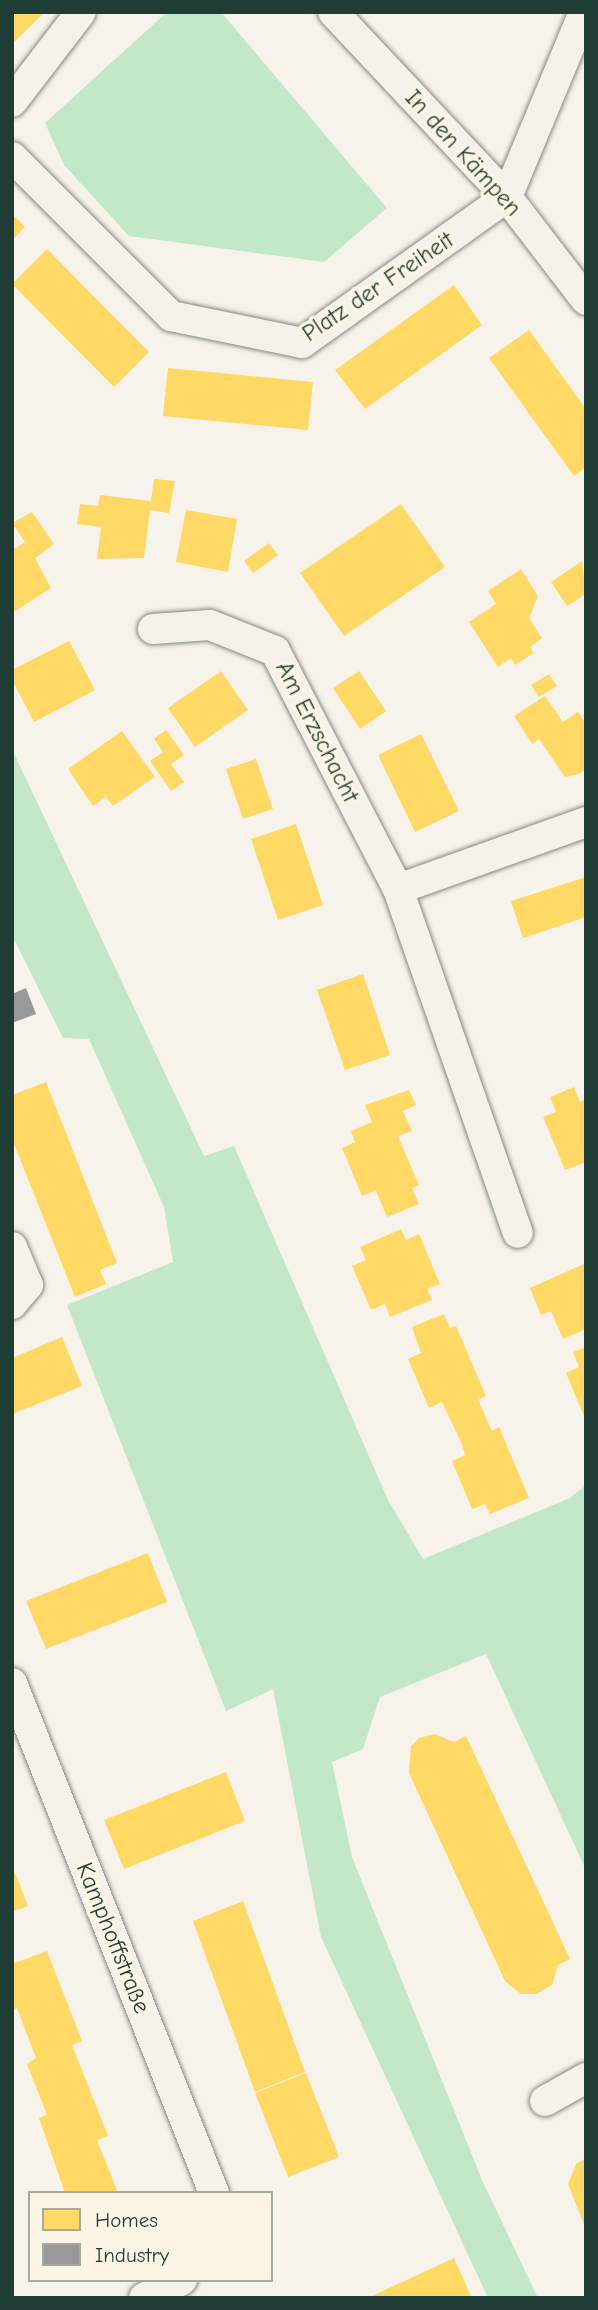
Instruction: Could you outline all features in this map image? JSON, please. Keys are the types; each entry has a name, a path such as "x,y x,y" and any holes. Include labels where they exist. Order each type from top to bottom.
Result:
{"street":[{"path":"12,102 81,12"},
{"name":"In den Kämpen","path":"333,12 507,197 586,300"},
{"path":"507,197 584,12"},
{"name":"Platz der Freiheit","path":"12,158 171,316 302,343 507,197"},
{"name":"Am Erzschacht","path":"153,629 210,625 275,651 398,889 518,1233"},
{"path":"398,889 586,822"},
{"path":"12,1247 28,1285 12,1304"},
{"name":"Kamphoffstraße","path":"12,1683 213,2191"},
{"path":"545,2101 586,2078"},
{"path":"144,2298 178,2282"}],"green space":[{"path":"167,12 221,12 387,208 324,262 129,236 64,165 45,123"},
{"path":"12,749 204,1156 234,1146 388,1500 423,1559 570,1498 586,1485 586,1870 486,1654 380,1697 363,1749 332,1762 352,1857 482,2180 538,2298 488,2298 321,1937 273,1689 226,1711 67,1305 173,1262 164,1207 89,1039 63,1038 12,935"}],"building: Homes":[{"path":"12,12 45,12 12,44"},
{"path":"12,214 25,227 12,240"},
{"path":"47,249 149,352 114,387 12,284"},
{"path":"454,285 482,325 365,409 335,370"},
{"path":"529,330 586,409 586,467 574,476 489,358"},
{"path":"168,368 313,382 308,430 163,416"},
{"path":"154,479 175,481 169,513 150,510 144,558 97,559 101,527 77,524 80,504 98,506 100,495 151,501"},
{"path":"401,504 445,567 344,636 300,573"},
{"path":"186,510 237,519 228,572 176,562"},
{"path":"32,512 54,544 35,558 51,588 12,613 12,550 25,542 12,523"},
{"path":"269,543 278,555 253,573 244,561"},
{"path":"582,561 586,594 567,606 551,582"},
{"path":"521,569 538,596 529,618 542,638 530,647 534,653 515,665 511,658 498,667 469,622 496,604 488,591"},
{"path":"69,641 95,690 34,722 12,680 12,670"},
{"path":"221,671 248,710 195,747 168,708"},
{"path":"359,671 386,711 360,729 333,688"},
{"path":"549,674 557,686 539,697 531,685"},
{"path":"545,696 563,722 578,712 586,724 586,769 579,774 565,777 539,739 532,744 514,716"},
{"path":"166,730 184,755 171,764 184,782 171,791 150,761 163,752 154,739"},
{"path":"122,731 155,777 113,806 106,797 93,806 68,769"},
{"path":"421,734 459,811 415,832 378,755"},
{"path":"256,759 273,809 243,819 226,769"},
{"path":"296,824 323,905 278,920 251,839"},
{"path":"586,877 586,917 523,938 511,901"},
{"path":"363,974 390,1055 345,1070 317,990"},
{"path":"46,1082 117,1263 100,1270 106,1284 75,1297 12,1139 12,1095"},
{"path":"574,1087 580,1102 586,1099 586,1162 565,1170 543,1117 556,1112 550,1097"},
{"path":"409,1090 416,1105 403,1111 412,1131 398,1136 419,1185 412,1188 419,1204 387,1217 376,1191 362,1196 342,1148 355,1142 351,1131 372,1122 365,1105"},
{"path":"401,1229 406,1240 419,1234 440,1284 427,1289 432,1300 390,1317 385,1304 371,1310 352,1266 366,1260 360,1247"},
{"path":"586,1263 586,1329 563,1339 551,1311 541,1315 530,1288"},
{"path":"444,1314 450,1328 456,1326 486,1396 478,1400 492,1431 499,1427 529,1498 490,1514 485,1504 472,1509 452,1461 465,1455 462,1444 442,1402 429,1408 408,1359 421,1353 412,1327"},
{"path":"62,1337 82,1386 12,1414 12,1358"},
{"path":"586,1347 586,1421 566,1373 579,1367 573,1352"},
{"path":"148,1553 167,1602 46,1649 26,1601"},
{"path":"434,1734 454,1742 466,1736 570,1959 558,1965 552,1985 537,1994 521,1994 505,1981 409,1773 411,1746 419,1738"},
{"path":"226,1772 245,1821 124,1869 104,1820"},
{"path":"12,1865 28,1906 12,1912"},
{"path":"243,1901 305,2072 255,2092 193,1921"},
{"path":"47,1951 82,2041 72,2045 108,2136 97,2140 117,2191 64,2191 39,2118 47,2115 27,2064 36,2058 17,2008 12,2010 12,1964"},
{"path":"306,2073 339,2157 288,2177 255,2093"},
{"path":"586,2158 586,2230 568,2184 576,2164"},
{"path":"454,2258 472,2298 368,2298 374,2295"}],"building: Industry":[{"path":"26,988 36,1014 12,1023 12,994"}]}
